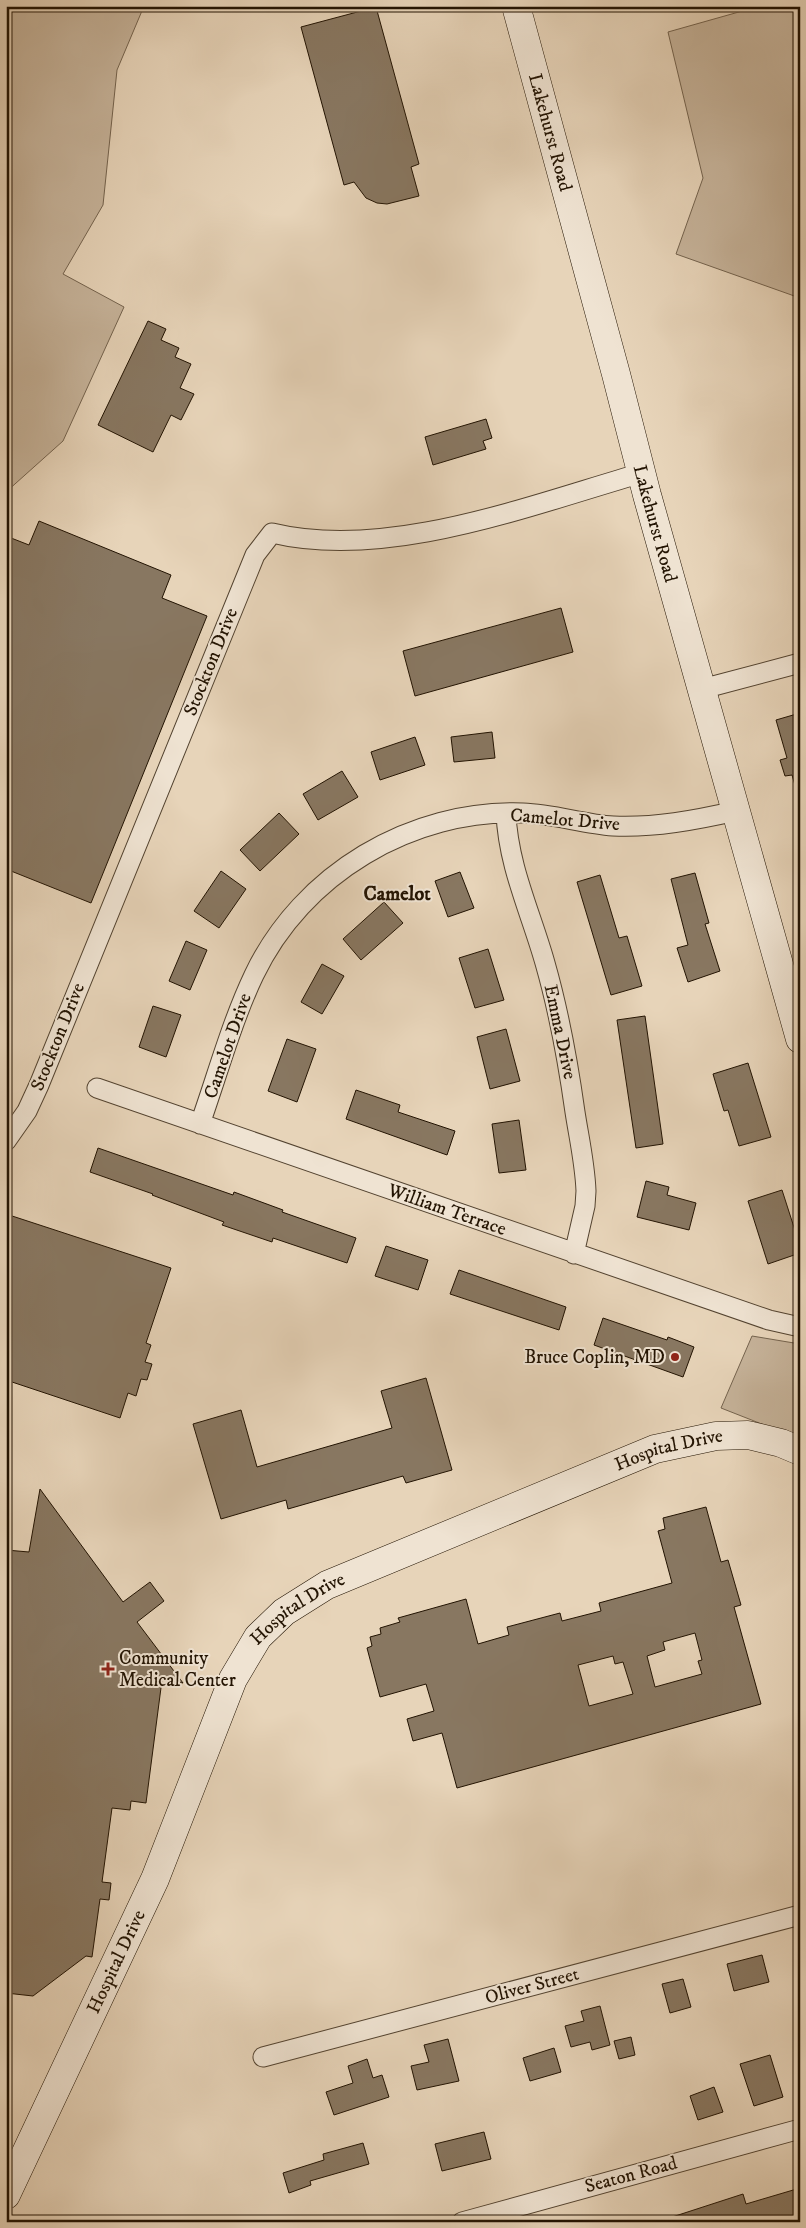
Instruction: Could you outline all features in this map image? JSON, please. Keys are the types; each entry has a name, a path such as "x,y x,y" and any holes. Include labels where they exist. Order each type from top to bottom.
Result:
{"street":[{"name":"Lakehurst Road","path":"516,6 642,473 800,1040"},
{"name":"Stockton Drive","path":"6,1141 27,1111 40,1085 255,555 272,533 294,538 334,541 364,540 414,533 489,517 642,473"},
{"path":"702,689 800,663"},
{"name":"Camelot Drive","path":"200,1124 254,974 283,926 320,888 347,865 398,837 448,820 506,813 542,814 597,824 625,826 666,824 736,811"},
{"name":"Emma Drive","path":"506,813 506,833 514,868 545,963 568,1061 585,1178 585,1206 574,1254"},
{"name":"William Terrace","path":"97,1088 574,1254 769,1320 800,1327"},
{"name":"Hospital Drive","path":"6,2195 154,1879 233,1679 258,1637 284,1612 327,1585 655,1449 716,1436 748,1434 780,1443 800,1452"},
{"name":"Oliver Street","path":"263,2057 800,1915"},
{"name":"Seaton Road","path":"462,2222 800,2129"}],"shaded area":[{"path":"6,6 144,6 117,70 103,205 63,274 124,307 63,441 6,492"},
{"path":"760,6 800,6 800,298 676,254 703,178 668,32"},
{"path":"752,1336 800,1344 800,1439 721,1408"}],"building":[{"path":"376,7 419,164 411,167 419,196 387,204 377,203 366,198 354,182 344,185 301,27"},
{"path":"148,321 166,329 161,340 179,348 175,357 191,364 180,388 194,394 181,420 171,415 153,452 98,425"},
{"path":"486,419 492,438 483,441 486,449 433,465 425,437"},
{"path":"39,521 171,575 162,598 207,616 91,903 6,869 6,536 29,545"},
{"path":"561,608 573,652 415,696 403,651"},
{"path":"800,713 800,789 796,789 792,775 785,776 780,760 787,758 776,720"},
{"path":"492,732 495,758 454,762 451,737"},
{"path":"415,737 425,765 380,780 371,752"},
{"path":"342,771 358,797 318,820 303,794"},
{"path":"279,813 299,834 260,871 240,850"},
{"path":"221,871 246,889 219,928 194,911"},
{"path":"460,872 474,908 448,917 435,881"},
{"path":"695,873 709,923 705,924 720,971 688,982 677,948 688,945 671,879"},
{"path":"600,875 619,938 627,936 642,986 611,995 577,882"},
{"path":"384,902 403,923 361,960 343,939"},
{"path":"186,941 207,950 190,990 169,981"},
{"path":"488,949 504,1000 475,1008 459,958"},
{"path":"322,964 344,976 322,1014 301,1002"},
{"path":"153,1006 181,1015 166,1057 139,1047"},
{"path":"645,1016 663,1144 636,1148 617,1020"},
{"path":"506,1029 520,1081 490,1089 477,1037"},
{"path":"287,1039 316,1049 297,1102 268,1091"},
{"path":"748,1063 771,1137 739,1146 728,1110 724,1111 713,1074"},
{"path":"356,1090 400,1105 398,1112 455,1131 447,1155 346,1119"},
{"path":"519,1120 526,1170 499,1173 492,1124"},
{"path":"98,1148 233,1195 234,1192 283,1210 282,1212 356,1238 347,1263 273,1238 272,1242 222,1225 224,1222 90,1172"},
{"path":"646,1181 669,1187 667,1195 696,1203 689,1230 637,1217"},
{"path":"782,1190 800,1246 800,1253 768,1264 748,1201"},
{"path":"6,1214 171,1268 146,1343 151,1345 145,1362 152,1364 147,1380 141,1379 136,1396 128,1393 120,1418 6,1380"},
{"path":"386,1246 428,1260 418,1290 375,1276"},
{"path":"459,1270 566,1307 559,1330 450,1294"},
{"path":"603,1318 667,1340 668,1337 694,1347 683,1377 594,1345"},
{"path":"426,1378 452,1470 406,1483 403,1476 288,1509 286,1500 221,1519 193,1424 241,1410 257,1467 392,1428 381,1391"},
{"name":"Community Medical Center","path":"40,1489 123,1602 150,1582 164,1601 137,1622 183,1683 162,1680 146,1803 131,1801 130,1810 112,1808 102,1882 111,1883 109,1900 100,1899 92,1957 86,1956 33,1996 6,1993 6,1550 29,1552"},
{"path":"706,1507 721,1562 728,1560 741,1605 734,1607 761,1704 457,1788 442,1733 413,1741 407,1719 434,1711 426,1684 380,1697 367,1648 372,1646 370,1637 381,1634 380,1628 400,1622 398,1618 466,1599 478,1644 509,1635 507,1627 560,1613 562,1621 601,1611 599,1603 672,1583 658,1531 665,1529 663,1518","holes":["695,1633 702,1660 698,1661 702,1674 655,1687 647,1656 665,1650 663,1642","613,1656 615,1664 623,1662 633,1694 589,1706 578,1665"]},
{"path":"762,1955 769,1982 734,1991 727,1964"},
{"path":"683,1979 691,2007 670,2013 662,1984"},
{"path":"600,2006 610,2045 592,2050 590,2042 571,2047 565,2026 584,2021 581,2011"},
{"path":"631,2037 635,2055 619,2059 614,2041"},
{"path":"448,2039 459,2081 417,2090 411,2066 429,2062 424,2045"},
{"path":"554,2048 561,2072 530,2081 523,2058"},
{"path":"770,2055 783,2097 754,2106 740,2064"},
{"path":"367,2059 373,2078 382,2075 389,2097 334,2115 326,2092 353,2083 348,2066"},
{"path":"714,2087 723,2112 698,2120 690,2096"},
{"path":"484,2132 491,2159 442,2171 435,2144"},
{"path":"363,2143 369,2164 310,2181 311,2185 289,2193 283,2173 324,2160 323,2154"},
{"path":"800,2188 800,2222 666,2222 666,2219 743,2194 746,2204"}],"place":[{"name":"Bruce Coplin, MD","path":"675,1357"},
{"name":"Community Medical Center","path":"108,1669"}],"district":[{"name":"Camelot","path":"397,894"}]}
